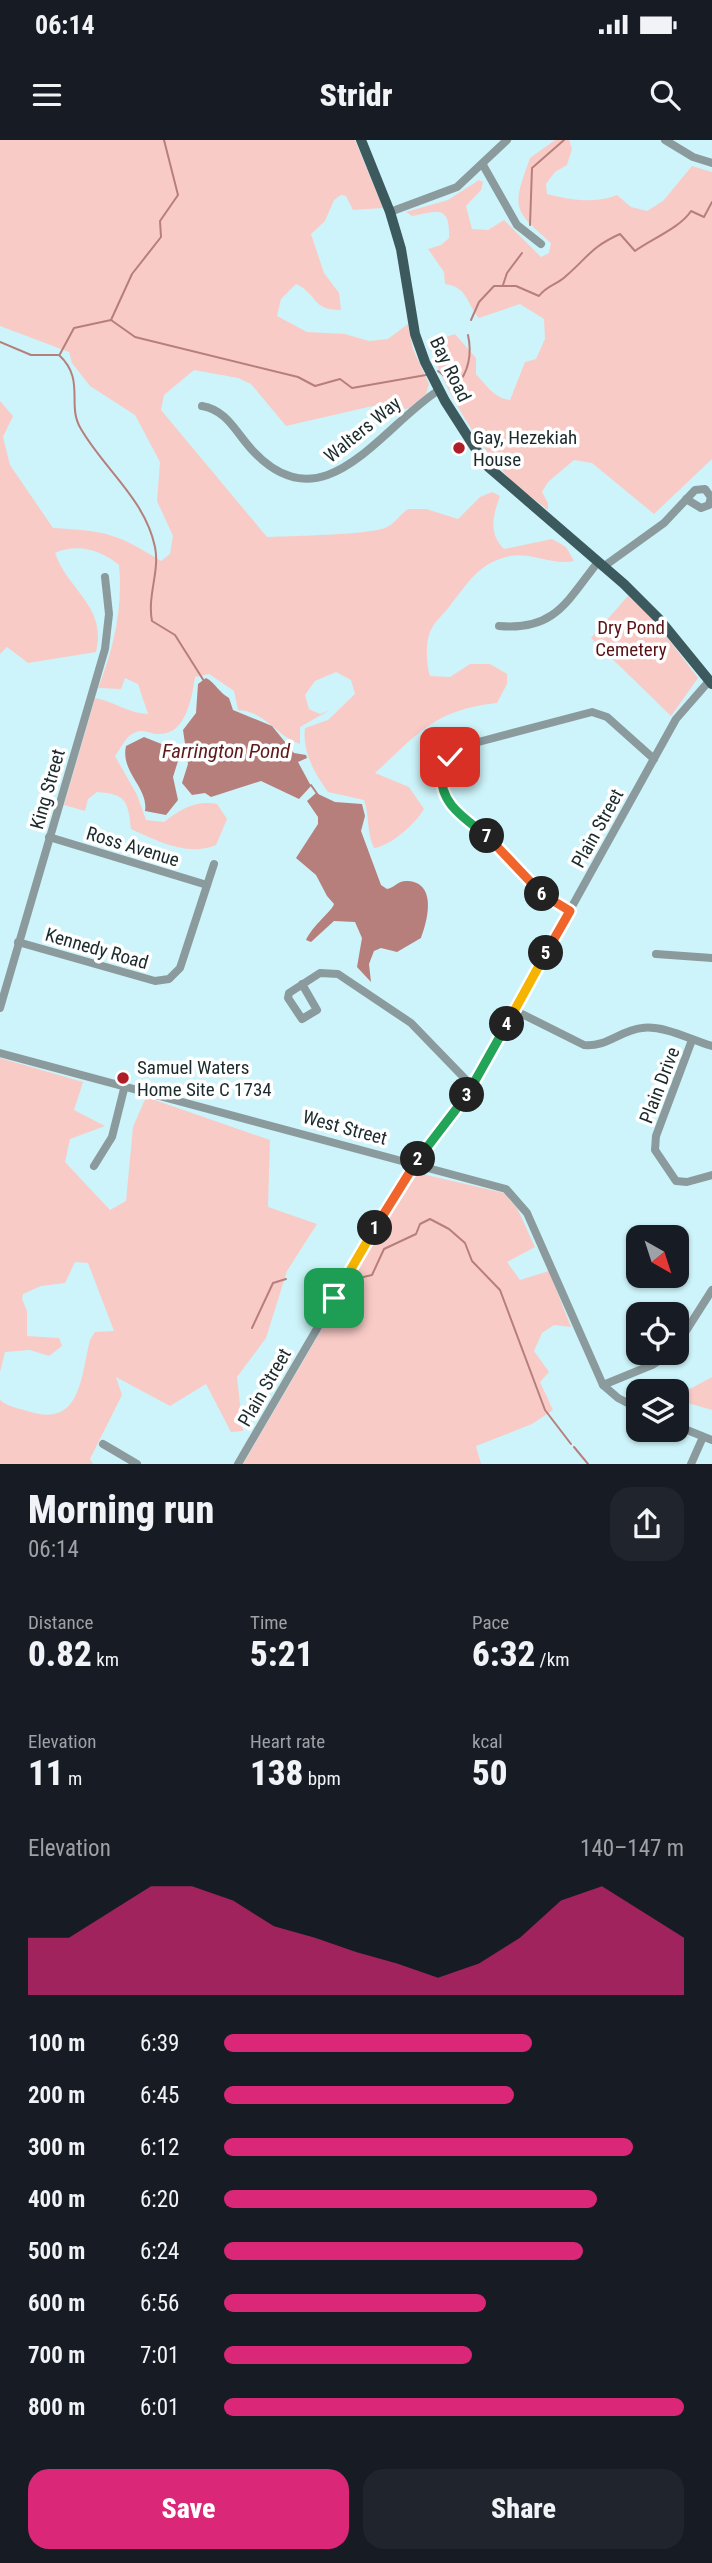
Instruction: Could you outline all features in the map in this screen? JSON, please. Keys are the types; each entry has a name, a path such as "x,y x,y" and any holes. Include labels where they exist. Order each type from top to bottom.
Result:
{"main road":[{"name":"Bay Road","path":"361,140 390,212 401,249 415,334 439,390 497,478 601,564 659,619 711,682"}],"street":[{"path":"390,212 457,187 507,140"},
{"path":"665,140 694,157 712,163"},
{"path":"482,165 517,226 541,244"},
{"name":"Walters Way","path":"202,406 223,415 266,464 287,476 317,479 342,471 439,390"},
{"path":"499,626 528,627 548,620 601,564 657,529 686,499"},
{"name":"King Street","path":"0,1008 105,649 109,614 104,578"},
{"name":"Plain Street","path":"238,1464 415,1162 472,1086 680,712 711,682"},
{"path":"570,911 536,889 504,851 453,808 443,790 442,777 446,763 455,752 467,745 592,712 607,717 654,759"},
{"name":"Ross Avenue","path":"49,837 207,885"},
{"name":"Kennedy Road","path":"18,942 162,981 176,975 180,968 214,864"},
{"path":"656,954 712,958"},
{"path":"302,984 312,976 328,971 347,979 411,1023 472,1086"},
{"name":"Plain Drive","path":"514,1010 584,1045 600,1044 642,1028 661,1030 712,1046"},
{"name":"Plain Drive","path":"692,1040 654,1147 676,1181 687,1182 712,1175"},
{"name":"West Street","path":"0,1053 495,1184 517,1198 551,1263 603,1385"},
{"path":"93,1166 112,1137 125,1085"},
{"path":"689,1326 712,1290"},
{"path":"626,1402 603,1385 652,1365"},
{"path":"689,1431 708,1439 691,1464"},
{"path":"103,1444 137,1464"}],"green space":[{"path":"0,140 355,140 383,208 353,210 346,196 341,195 334,200 325,221 311,234 324,273 339,293 341,310 320,305 296,284 281,299 277,316 307,332 345,334 369,341 388,339 408,324 413,349 429,384 426,394 409,408 401,410 377,405 286,426 251,384 238,378 194,370 164,395 161,410 267,537 379,530 390,525 408,509 426,509 458,519 480,497 492,492 500,496 493,524 496,537 504,549 552,539 566,547 574,561 559,562 518,555 499,559 475,575 434,625 427,645 430,676 450,677 470,664 490,664 507,674 507,684 497,703 475,706 442,718 416,735 375,773 409,787 424,809 409,827 388,843 374,848 364,800 328,792 307,753 305,728 328,720 355,694 351,680 336,672 315,681 305,695 309,709 320,714 330,710 300,727 300,744 256,715 238,710 234,691 209,674 195,677 186,713 176,728 159,734 139,731 125,741 115,756 137,795 146,820 164,822 189,807 202,803 217,804 227,819 216,845 195,849 173,846 131,829 127,806 120,797 114,795 97,792 88,799 85,811 64,805 95,698 134,712 148,714 138,684 125,678 121,689 98,688 116,628 120,581 119,565 97,552 80,548 55,553 61,567 92,611 98,636 96,652 28,663 7,647 0,654 0,401 13,416 3,437 10,465 53,528 110,535 133,544 161,561 170,554 173,536 157,501 160,462 135,415 90,386 72,363 69,352 0,326"},
{"path":"555,140 569,140 572,149 567,165 555,172 546,184 547,194 565,198 591,200 617,195 631,207 647,211 663,201 692,166 712,172 712,459 654,514 592,463 574,460 548,482 542,492 548,503 548,510 514,483 473,432 443,379 428,343 455,334 476,358 476,374 495,394 510,400 525,362 536,359 545,339 544,319 520,304 479,318 458,288 445,284 444,272 428,249 441,245 449,238 445,215 436,212 412,216 406,212 448,200 479,180 483,182 481,190 466,206 472,229 488,230 504,220 541,257 549,253 551,243 522,214 518,198 530,158"},
{"name":"Dry Pond Cemetery","path":"628,596 654,620 698,678 671,716 591,638"},
{"path":"0,1058 83,1082 74,1110 105,1126 70,1139 65,1162 110,1210 126,1201 133,1127 146,1097 270,1140 268,1207 317,1224 287,1271 266,1338 237,1377 243,1431 231,1432 206,1384 170,1406 116,1377 122,1395 90,1459 93,1464 0,1464 0,1400 31,1412 48,1415 60,1412 76,1395 90,1340 95,1332 114,1331 88,1263 75,1262 65,1283 41,1286 23,1294 22,1299 27,1311 27,1336 59,1338 62,1346 49,1356 30,1350 5,1352 0,1372"},
{"path":"418,1173 504,1193 517,1208 535,1247 507,1262 520,1280 549,1271 571,1327 554,1325 542,1333 534,1351 549,1372 540,1382 553,1410 532,1424 476,1446 481,1464 243,1464 361,1262"},
{"path":"712,1377 712,1410 689,1403 689,1389"}],"water":[{"name":"Farrington Pond","path":"206,678 229,698 233,710 272,726 294,753 306,755 307,758 298,762 311,786 299,799 261,781 211,797 205,793 192,795 182,783 188,764 183,730 196,713 198,684"},
{"path":"144,737 164,745 176,746 178,761 173,777 178,800 166,815 145,811 143,795 127,764 126,746"},
{"path":"316,793 335,802 362,804 365,816 361,831 381,885 387,889 408,881 417,883 427,895 428,913 421,938 397,952 381,948 374,951 369,964 371,982 357,967 362,938 355,922 334,921 311,942 306,940 334,904 316,875 296,858 318,824 318,817 307,801"}],"waterway":[{"path":"60,354 74,328 111,320 132,274 161,237 160,221 178,195 164,140"},
{"path":"530,225 532,168 564,140"},
{"path":"471,320 479,302 494,286 516,286 539,296 610,239 620,234 635,251 673,228 691,211 704,217 712,202"},
{"path":"503,285 507,273 522,253"},
{"path":"111,320 135,337 298,377 315,386 340,379 352,388 426,375"},
{"path":"438,371 456,385 464,375 468,362 468,335"},
{"path":"0,342 31,355 58,355"},
{"path":"59,355 72,374 75,411 81,429 133,499 150,530 156,556 151,602 152,621 175,635 204,681"},
{"path":"311,785 318,795"},
{"path":"355,1279 372,1275 384,1249 416,1234 420,1224 430,1219 449,1229 465,1243 472,1261 500,1290 545,1410 571,1444"},
{"path":"252,1328 273,1283 286,1279"},
{"path":"574,1447 588,1464"}],"place":[{"name":"Gay, Hezekiah House","path":"459,448"},
{"name":"Samuel Waters Home Site C 1734","path":"123,1078"}],"route":[{"path":"334,1298 409,1171 466,1097 570,911 536,889 496,843 448,803 442,777 450,757"}]}
